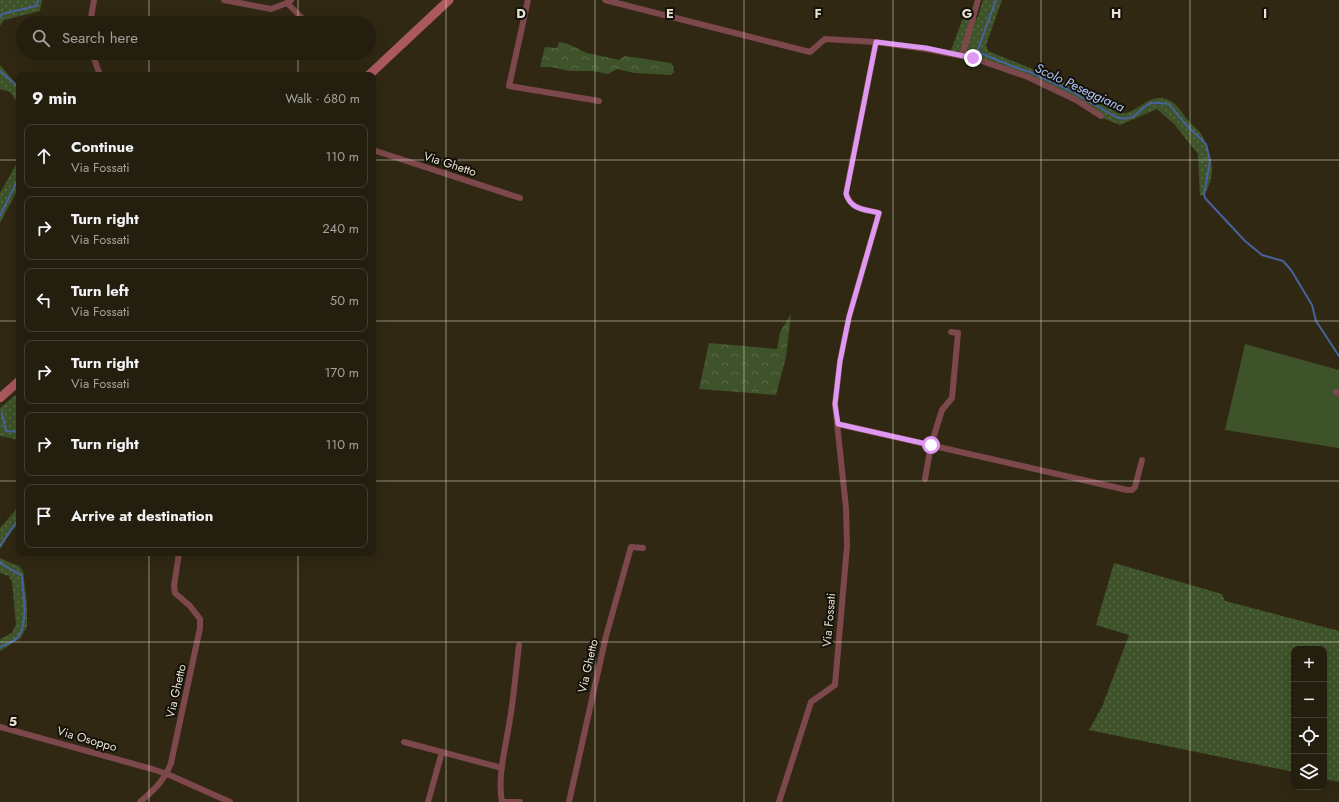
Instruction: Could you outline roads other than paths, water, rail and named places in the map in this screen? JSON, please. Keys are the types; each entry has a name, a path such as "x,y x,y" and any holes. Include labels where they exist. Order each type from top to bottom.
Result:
{"main road":[{"path":"372,72 449,0"},
{"path":"0,398 16,384"}],"street":[{"path":"91,16 94,0"},
{"path":"224,0 272,9 289,2 301,16"},
{"path":"528,0 509,86 599,101"},
{"path":"605,0 810,52 825,39 876,42 926,48 973,58 1028,77 1076,100 1100,116"},
{"path":"962,56 978,0"},
{"name":"Via Fossati","path":"779,802 811,702 835,685 847,546 846,508 835,404 840,361 849,317 879,213 853,206 848,202 846,194 876,42"},
{"path":"95,60 99,72"},
{"name":"Via Ghetto","path":"376,151 520,198"},
{"path":"925,479 931,445 942,410 952,398 958,333 951,332"},
{"path":"838,424 1127,490 1132,490 1135,487 1142,460"},
{"name":"Via Ghetto","path":"569,802 606,636 631,547 642,548"},
{"name":"Via Ghetto","path":"167,774 173,756 200,628 200,618 190,606 175,593 174,586 179,556"},
{"path":"519,645 500,793 502,802 520,802"},
{"name":"Via Osoppo","path":"0,727 167,774"},
{"path":"404,742 502,768"},
{"path":"428,802 442,752"},
{"path":"140,802 151,793 167,774 230,802"}],"waterway":[{"path":"0,17 2,14 36,6 38,0"},
{"name":"Scolo Peseggiana","path":"996,0 978,49 980,53 1030,72 1067,89 1116,117 1129,118 1148,104 1169,104 1185,124 1206,144 1210,161 1204,194 1205,198 1245,241 1262,255 1283,261 1291,270 1312,305 1316,321 1339,356"},
{"path":"0,71 16,86"},
{"path":"0,216 16,183"},
{"path":"2,413 6,431 16,432"},
{"path":"0,546 16,522"},
{"path":"0,562 22,576 24,599 24,617 21,633 17,638 0,647"}]}
